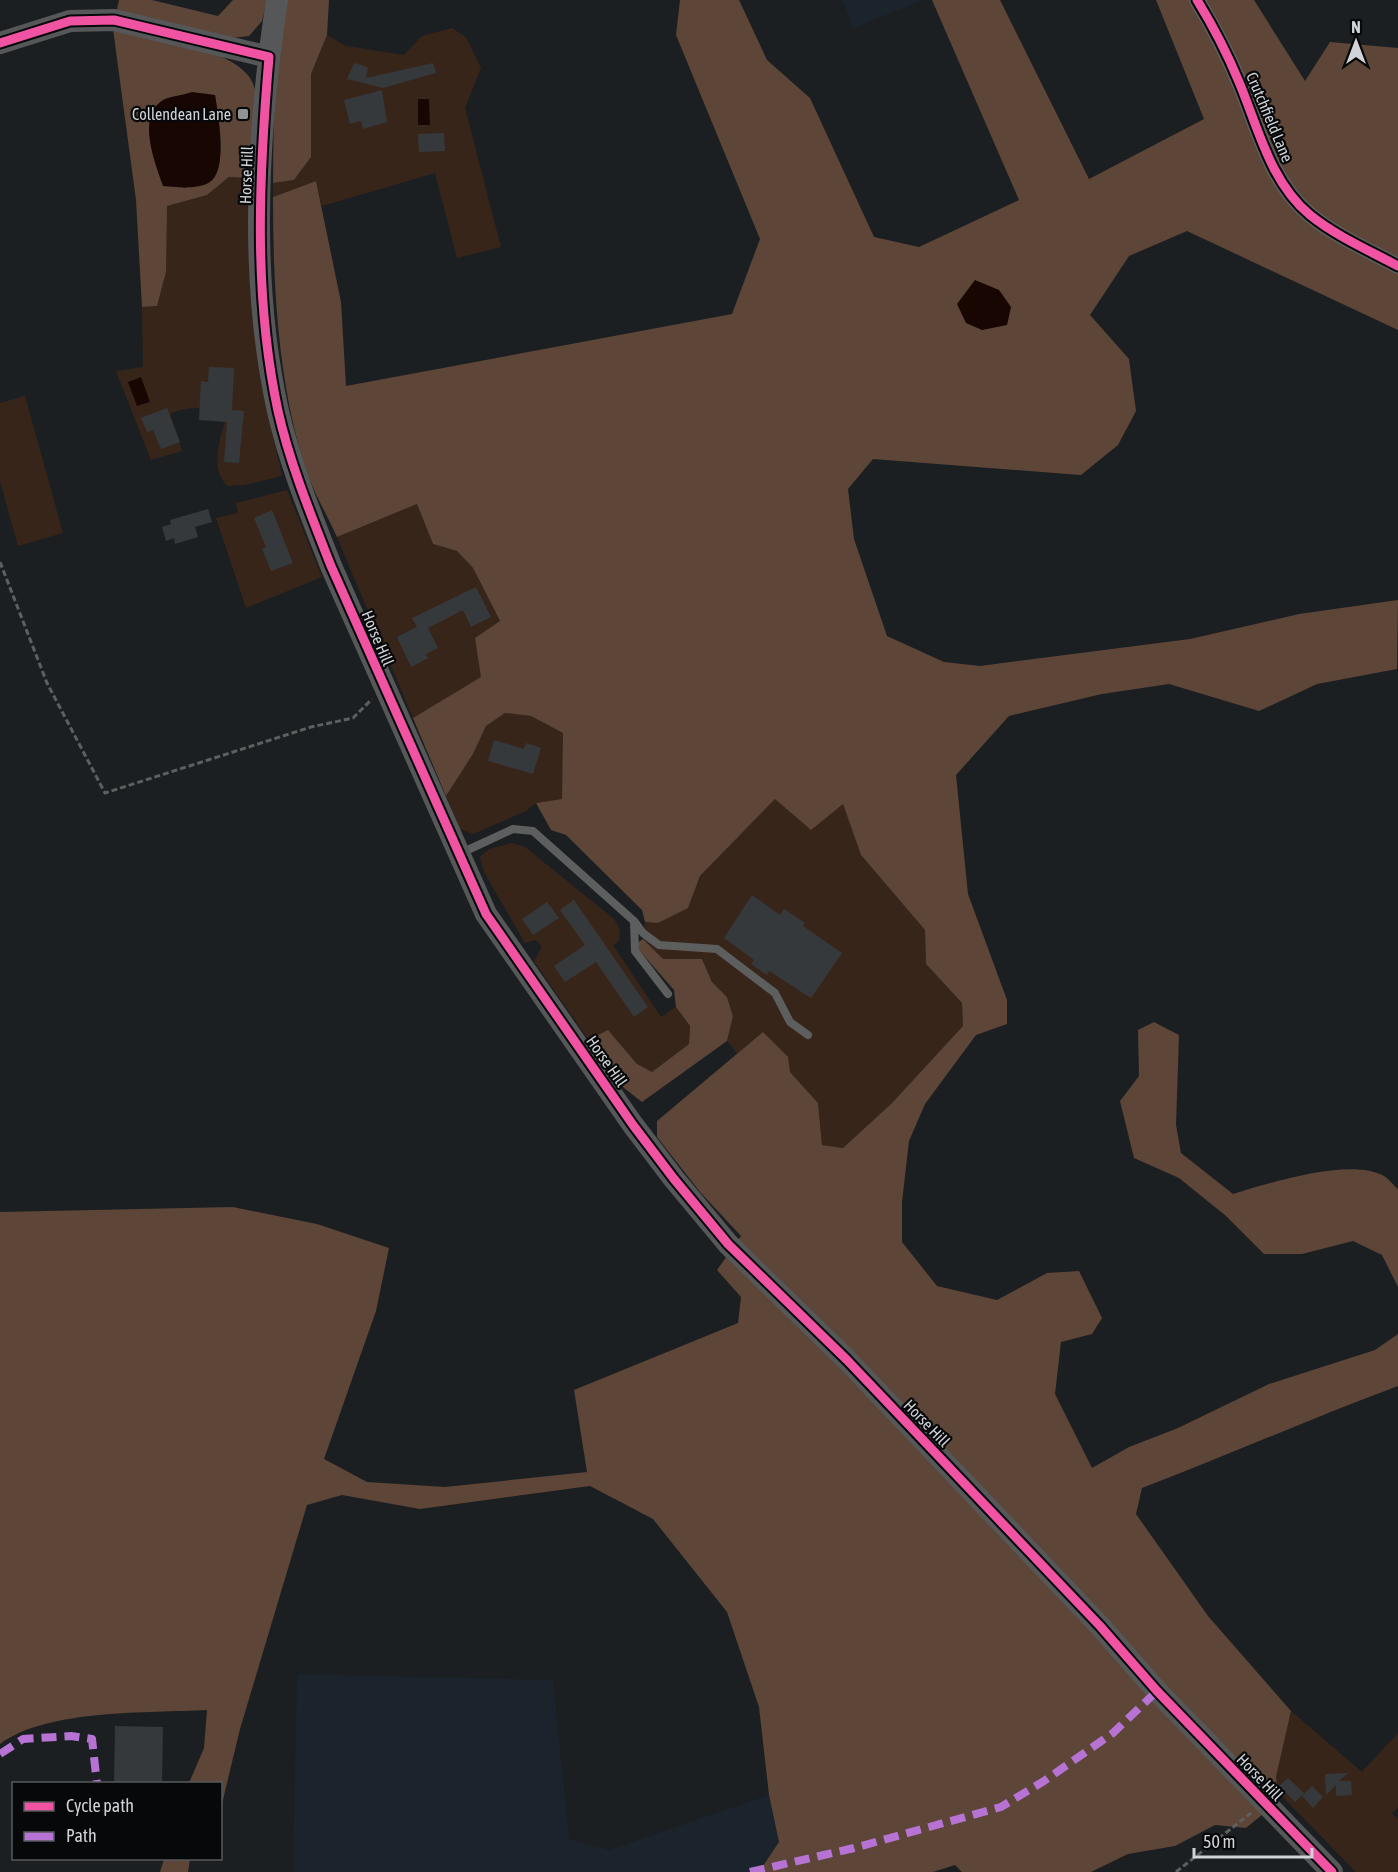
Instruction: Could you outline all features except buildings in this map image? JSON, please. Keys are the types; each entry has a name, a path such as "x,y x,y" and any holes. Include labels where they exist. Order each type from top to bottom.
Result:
{"street":[{"name":"Horse Hill","path":"277,0 268,57 260,190 262,281 273,381 279,412 308,508 384,688 486,914 633,1125 728,1244 855,1369 1100,1626 1157,1691 1332,1872"},
{"name":"Crutchfield Lane","path":"1197,0 1240,83 1258,135 1283,184 1309,214 1398,266"},
{"path":"0,43 70,21 114,20 268,57"}],"lane":[{"path":"459,854 513,830 533,831 634,921 643,933 659,945 717,949 775,993 787,1017 808,1035"},
{"path":"634,921 635,951 668,994"}],"path":[{"path":"0,562 47,683 105,793 311,726 353,718 384,688"},
{"path":"1176,1872 1264,1803"}],"shaded area":[{"path":"119,0 152,0 218,16 233,0 267,0 262,21 249,36 232,38 116,14"},
{"path":"285,0 329,0 327,35 311,74 311,157 294,180 273,183 274,91"},
{"path":"680,0 739,0 767,60 810,98 874,237 919,247 1019,200 932,0 1000,0 1089,179 1204,119 1156,0 1254,0 1305,81 1330,42 1398,48 1398,330 1187,231 1129,256 1090,315 1129,359 1136,411 1118,445 1081,475 873,459 848,489 854,539 887,636 944,662 980,666 1190,639 1299,614 1398,600 1397,669 1317,684 1259,711 1169,684 1102,694 1009,716 956,775 968,894 1007,1000 1007,1024 976,1035 925,1104 909,1141 902,1202 902,1242 937,1286 997,1300 1047,1273 1079,1271 1102,1318 1092,1334 1061,1342 1055,1394 1092,1468 1129,1447 1178,1428 1269,1384 1375,1350 1398,1334 1398,1386 1142,1488 1136,1514 1208,1616 1291,1711 1276,1777 1278,1792 1263,1814 1246,1828 1215,1825 1175,1846 1128,1854 1091,1872 962,1872 955,1865 933,1872 759,1872 779,1842 769,1795 759,1707 727,1612 653,1519 590,1486 420,1509 342,1495 307,1505 240,1729 222,1804 222,1782 189,1782 204,1748 207,1710 128,1713 71,1719 44,1724 0,1744 0,1212 233,1207 317,1224 389,1248 376,1311 324,1459 367,1482 445,1487 587,1472 574,1390 738,1323 741,1297 717,1270 741,1236 700,1192 657,1137 657,1121 763,1032 788,1057 790,1072 818,1103 822,1145 843,1148 892,1103 963,1026 962,1003 926,964 925,930 861,855 843,804 811,830 775,799 700,876 688,908 658,923 645,922 642,910 566,835 551,830 536,803 562,799 563,733 531,716 505,713 486,726 473,754 446,796 413,718 481,677 475,638 500,621 473,568 457,551 433,544 417,504 337,537 306,470 283,370 274,266 273,197 316,181 341,302 346,386 732,314 760,239 676,35"},
{"path":"842,0 923,0 854,28"},
{"path":"452,28 466,37 481,68 465,108 501,247 457,258 435,173 322,206 316,181 273,197 273,183 294,180 311,157 311,74 327,35 346,46 404,55 422,36"},
{"path":"113,29 171,40 216,54 235,64 249,76 255,90 255,121 249,178 229,177 207,195 167,206 166,272 157,306 142,307 136,200","holes":["215,95 221,139 221,152 216,173 208,182 183,188"]},
{"path":"192,92 215,95 220,142 219,166 216,176 205,185 163,186 152,152 149,127 151,116 156,106 165,99"},
{"path":"418,99 429,99 430,125 418,125"},
{"path":"229,177 249,178 247,198 260,378 282,476 245,485 227,486 221,478 217,460 228,411 191,408 170,414 182,451 151,460 116,371 143,367 142,307 157,306 166,272 166,206 207,195"},
{"path":"975,280 999,290 1011,307 1007,325 982,330 966,323 957,304"},
{"path":"141,377 150,402 137,406 128,382"},
{"path":"25,396 63,533 18,546 0,481 0,403"},
{"path":"287,490 322,577 246,608 216,518 238,513 236,503"},
{"path":"417,504 433,544 457,551 473,568 500,622 475,638 482,677 413,718 337,537"},
{"path":"505,713 531,716 564,733 562,800 536,803 526,811 473,834 460,829 446,796 473,754 486,726"},
{"path":"775,798 843,803 861,855 925,930 926,964 962,1003 963,1026 892,1103 843,1148 822,1145 818,1103 790,1072 750,1042 738,1054 727,1041 733,1016 727,997 712,982 702,959 663,959 643,939 645,922 658,923 688,908 700,876"},
{"path":"512,843 525,847 614,919 620,929 619,941 613,945 661,1017 676,1007 690,1026 689,1044 652,1072 637,1064 608,1031 588,1039 534,961 542,947 536,940 525,943 484,872 480,857 489,849"},
{"path":"643,939 663,959 702,959 712,982 727,997 733,1016 727,1041 642,1102 624,1088 588,1040 608,1030 637,1064 652,1072 689,1044 690,1026 676,1007 674,990 639,950 637,943"},
{"path":"1154,1022 1179,1035 1176,1125 1181,1153 1233,1194 1288,1178 1331,1170 1369,1171 1384,1176 1398,1189 1398,1287 1382,1255 1353,1241 1302,1254 1264,1254 1226,1216 1179,1178 1134,1158 1120,1101 1139,1076 1138,1030"},
{"path":"297,1674 553,1680 569,1839 609,1850 769,1795 779,1842 759,1872 293,1872"},
{"path":"1291,1711 1362,1772 1398,1733 1398,1807 1392,1813 1398,1819 1398,1872 1356,1872 1278,1792 1276,1777"},
{"path":"164,1860 190,1860 188,1872 160,1872"}],"marked path":[{"path":"750,1872 854,1848 1001,1807 1044,1781 1113,1733 1157,1691"},
{"path":"0,1754 23,1739 71,1736 92,1739 97,1782"}],"cycle path":[{"path":"1197,0 1230,61 1275,170 1296,202 1330,230 1398,266"},
{"path":"0,43 70,21 114,20 269,57 260,234 270,367 283,431 331,566 486,914 633,1125 728,1244 847,1360 1100,1626 1157,1691 1332,1872"}],"place":[{"name":"Collendean Lane","path":"243,114"}]}
